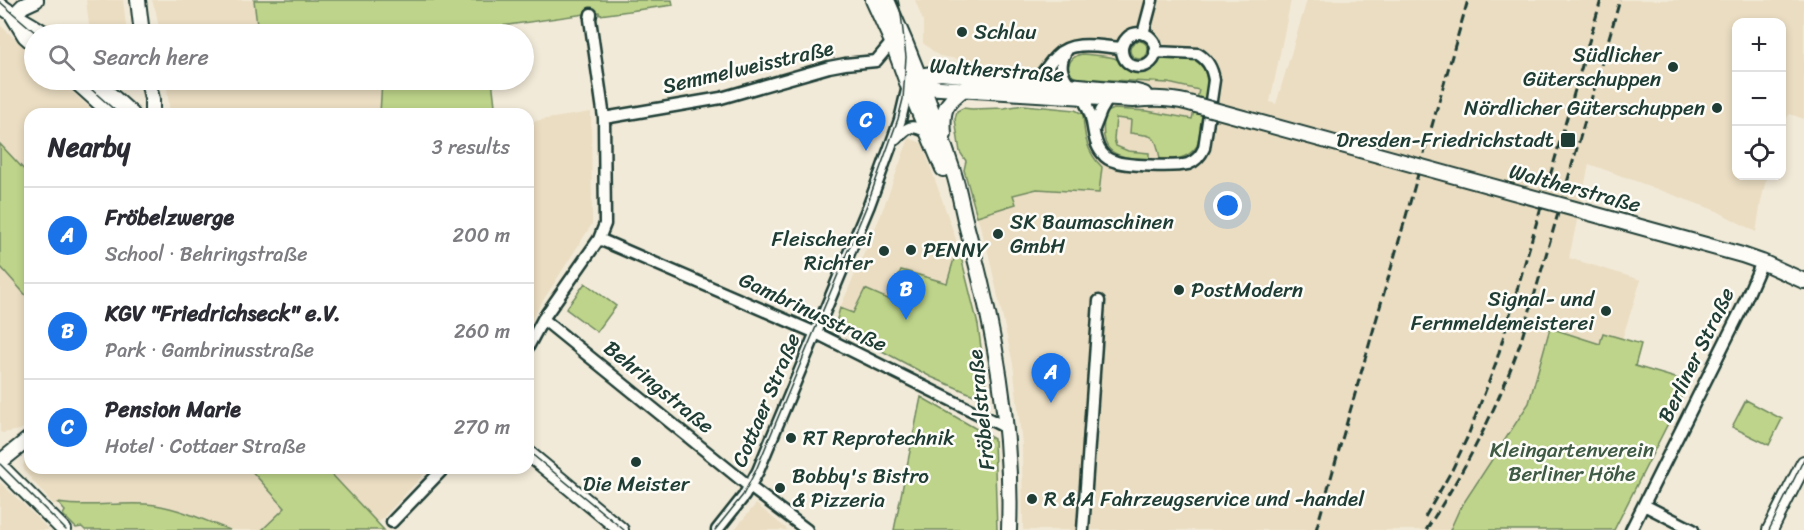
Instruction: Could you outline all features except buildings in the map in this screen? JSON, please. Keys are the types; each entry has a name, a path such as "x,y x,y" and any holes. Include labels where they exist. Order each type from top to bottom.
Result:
{"main road":[{"path":"13,16 23,6 36,0"},
{"path":"138,0 141,24"},
{"name":"Fröbelstraße","path":"873,0 892,42 916,83 927,132 964,218"},
{"name":"Fröbelstraße","path":"887,0 916,83 953,172 990,315 1007,428 1009,530"},
{"path":"0,5 13,16 31,24"},
{"path":"13,16 24,34"},
{"name":"Waltherstraße","path":"916,83 932,73 947,74 1133,91 1157,98 1183,101 1762,262 1804,281"},
{"name":"Waltherstraße","path":"916,83 964,89 1108,99 1157,98"},
{"path":"944,148 943,121 946,105 964,89"},
{"path":"85,90 105,108"},
{"path":"105,90 126,108"},
{"path":"139,108 143,104 147,90"},
{"path":"150,90 152,108"},
{"path":"24,443 0,464 64,530"},
{"path":"534,458 621,530"},
{"path":"1770,530 1804,463"}],"street":[{"path":"1143,34 1152,0"},
{"path":"534,336 543,319 599,239 605,224 604,118 591,14"},
{"path":"1132,34 1143,34 1153,41 1155,52 1153,58 1145,65 1134,66 1125,59 1122,48 1132,34"},
{"name":"Semmelweisstraße","path":"604,118 721,98 829,67 876,62 892,42"},
{"path":"1034,82 1056,55 1073,46 1122,48"},
{"path":"1067,50 1063,56 1062,72 1071,86"},
{"path":"1082,97 1089,110 1104,156 1122,164 1188,164 1201,155 1204,148 1214,80 1209,64 1198,54 1155,52"},
{"name":"Cottaer Straße","path":"717,530 750,486 869,206 916,83"},
{"path":"1094,129 1108,99"},
{"path":"892,144 912,126 927,132"},
{"name":"Gambrinusstraße","path":"599,239 816,333 1007,428"},
{"name":"Berliner Straße","path":"1630,530 1742,308 1762,262"},
{"path":"1083,530 1099,301"},
{"name":"Behringstraße","path":"543,319 807,530"},
{"path":"392,522 438,474"},
{"path":"1644,505 1693,530"}],"shaded area":[{"path":"86,0 123,0 126,24 89,24"},
{"path":"152,0 254,0 256,24 158,24"},
{"path":"915,0 1291,0 1270,102 1276,104 1307,0 1804,0 1804,119 1790,114 1786,119 1786,18 1732,18 1732,180 1766,180 1756,232 1717,211 1589,164 1569,258 1641,280 1622,339 1604,333 1601,344 1549,329 1529,403 1459,510 1450,530 1023,530 1022,444 1013,364 988,252 977,216 1015,204 1013,195 1037,189 1099,193 1084,126 1086,79 939,56 923,43 923,21"},
{"path":"0,25 24,47 24,90 71,90 90,108 24,108 24,170 0,144"},
{"path":"167,90 381,90 380,108 169,108"},
{"path":"591,112 592,224 534,316 534,121"},
{"path":"909,138 922,143 958,245 947,284 901,270 888,299 853,314 840,308 880,217"},
{"path":"0,266 24,293 24,428 0,432"},
{"path":"27,474 254,474 285,508 262,530 230,530 217,525 113,503 95,506 53,504"},
{"path":"333,474 424,474 378,523"},
{"path":"0,482 29,510 49,530 0,530"},
{"path":"756,504 788,530 734,530"}],"green space":[{"path":"254,0 672,0 673,5 600,15 599,12 515,24 257,24"},
{"path":"1139,41 1145,44 1148,50 1145,56 1139,59 1133,56 1130,50 1133,44"},
{"path":"1077,55 1114,58 1138,70 1148,68 1155,61 1167,58 1186,57 1198,62 1205,71 1207,85 1197,146 1193,151 1181,158 1160,159 1157,145 1152,138 1130,133 1131,120 1116,118 1114,139 1116,146 1128,151 1149,153 1149,159 1126,157 1111,151 1104,137 1105,113 1114,109 1147,111 1192,119 1199,90 1168,83 1076,78 1069,72 1069,64"},
{"path":"381,90 493,90 495,108 380,108"},
{"path":"1024,105 1075,110 1083,114 1087,142 1092,155 1102,167 1099,193 1037,189 1013,195 1016,204 977,216 964,170 966,161 960,152 955,119 957,111 963,108 1004,108"},
{"path":"0,144 24,170 24,293 0,266"},
{"path":"958,245 978,325 988,401 931,377 835,326 840,308 853,313 865,289 888,299 901,270 947,283"},
{"path":"585,283 616,306 597,332 566,309"},
{"name":"Kleingartenverein Berliner Höhe","path":"1550,328 1600,344 1603,333 1641,344 1635,366 1689,382 1614,530 1450,530 1459,510 1529,403"},
{"path":"921,397 994,439 997,530 894,530"},
{"path":"1746,400 1782,419 1769,445 1732,427"},
{"path":"254,474 332,474 384,530 262,530 285,508"},
{"path":"58,503 157,505 189,514 230,530 85,530 82,527 76,528 63,515 65,511"}],"tram line":[{"path":"715,530 743,495 756,470 867,205 898,119 903,99 906,57 898,0"},
{"path":"0,2 25,24"},
{"path":"92,90 112,108"},
{"path":"534,456 624,530"},
{"path":"1769,530 1804,459"},
{"path":"0,464 66,530"}],"railway":[{"path":"1316,530 1468,0"},
{"path":"1425,517 1467,438 1495,366 1601,0"},
{"path":"1426,530 1480,438 1502,391 1521,341 1620,0"}],"place":[{"name":"Schlau","path":"962,32"},
{"name":"Südlicher Güterschuppen","path":"1673,67"},
{"name":"Nördlicher Güterschuppen","path":"1717,108"},
{"name":"Dresden-Friedrichstadt","path":"1568,140"},
{"name":"Pension Marie","path":"866,151"},
{"name":"SK Baumaschinen GmbH","path":"998,234"},
{"name":"PENNY","path":"911,250"},
{"name":"Fleischerei Richter","path":"884,251"},
{"name":"PostModern","path":"1179,290"},
{"name":"Signal- und Fernmeldemeisterei","path":"1606,311"},
{"name":"KGV \"Friedrichseck\" e.V.","path":"906,320"},
{"name":"Fröbelzwerge","path":"1051,403"},
{"name":"RT Reprotechnik","path":"791,438"},
{"name":"Die Meister","path":"636,462"},
{"name":"Bobby's Bistro & Pizzeria","path":"780,488"},
{"name":"R & A Fahrzeugservice und -handel","path":"1032,499"}]}
